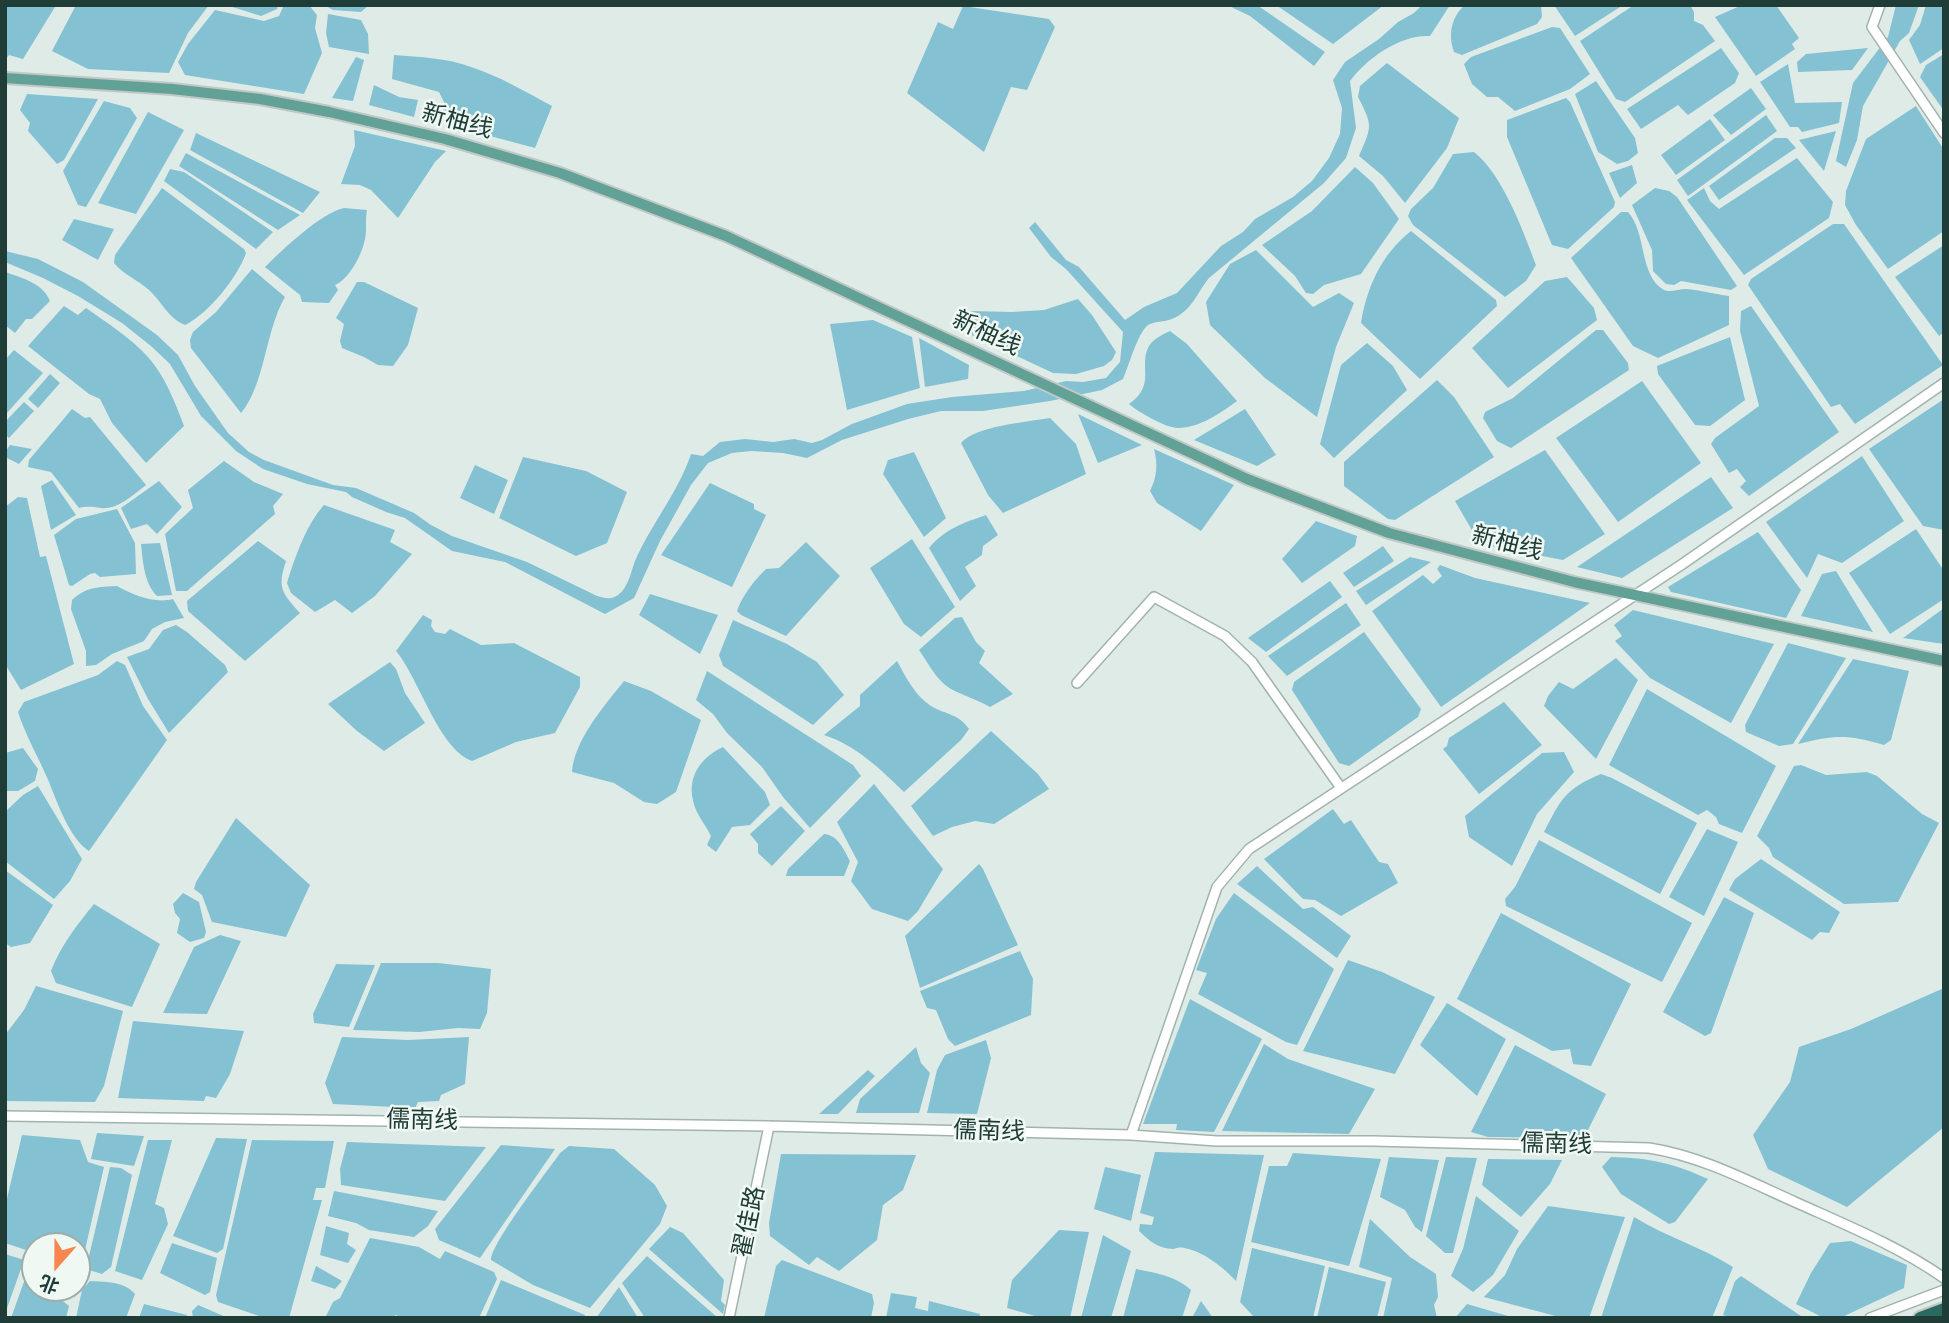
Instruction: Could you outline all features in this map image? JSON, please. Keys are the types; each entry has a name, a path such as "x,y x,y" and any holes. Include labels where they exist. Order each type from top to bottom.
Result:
{"highway":[{"path":"1920,1318 1944,1309"}],"main road":[{"name":"新柚线","path":"5,78 172,89 260,99 445,139 560,173 726,236 1247,479 1389,533 1481,559 1634,595 1944,661"}],"street":[{"path":"1880,5 1872,27 1944,133"},
{"path":"1130,1135 1217,887 1249,849 1634,595 1944,383"},
{"path":"1077,683 1154,597 1225,636 1252,662 1341,788"},
{"name":"儒南线","path":"5,1116 769,1126 1130,1135 1217,1141 1373,1141 1649,1147 1678,1152 1734,1175 1878,1240 1919,1261 1944,1278"},
{"name":"翟佳路","path":"729,1318 769,1126"},
{"path":"1870,1318 1944,1290"}],"water":[{"path":"5,5 55,7 23,59 9,55 5,60"},
{"path":"76,5 209,5 188,33 169,73 88,69 52,51"},
{"path":"226,5 278,5 277,9 261,16"},
{"path":"284,5 309,5 317,15 315,28 322,53 304,94 185,75 178,62 188,44 215,10 264,21 279,16"},
{"path":"324,5 369,5 361,12 333,10"},
{"path":"1227,5 1257,5 1325,52 1314,66 1250,16"},
{"path":"1276,5 1384,5 1333,44"},
{"path":"1422,5 1450,5 1430,36 1419,36 1396,43 1375,56 1350,81 1356,128 1346,158 1324,183 1209,278 1194,301 1180,315 1148,325 1137,342 1123,379 1102,390 1050,401 983,411 941,411 908,419 842,440 807,458 751,451 732,453 708,463 691,485 660,541 634,598 605,614 505,562 452,551 405,518 386,512 346,492 307,484 263,469 236,451 201,416 170,364 151,346 122,323 78,296 5,262 5,251 38,259 83,282 157,335 178,355 195,386 228,433 249,452 333,485 356,488 414,513 452,536 527,562 597,596 610,598 618,595 627,584 641,547 679,482 691,454 703,456 720,442 745,439 773,442 794,439 812,443 852,424 907,404 1024,391 1066,381 1083,382 1106,378 1120,362 1123,332 1066,269 1051,257 1029,228 1035,222 1066,260 1079,267 1125,320 1144,307 1177,293 1221,246 1243,232 1255,219 1293,197 1312,181 1329,158 1340,134 1342,108 1333,80 1345,62"},
{"path":"1465,5 1541,5 1542,17 1537,24 1462,55 1454,52 1451,33 1457,15"},
{"path":"1554,5 1623,5 1575,36"},
{"path":"1634,5 1690,5 1694,12 1694,21 1703,25 1715,41 1625,102 1616,99 1580,41"},
{"path":"1742,5 1776,5 1799,38 1792,44 1795,49 1756,76 1715,17"},
{"path":"1896,5 1919,5 1909,33 1900,41 1863,106 1857,140 1846,167 1836,161 1853,83 1888,37"},
{"path":"1926,5 1944,5 1944,48 1920,64 1909,40 1920,25"},
{"path":"963,6 1049,19 1055,27 1027,90 1011,87 984,152 907,93 938,22 953,29"},
{"path":"328,14 361,20 368,34 369,54 329,47 326,33"},
{"path":"1552,27 1560,28 1590,74 1570,89 1515,111 1498,97 1487,97 1472,84 1464,64 1471,57"},
{"path":"1721,48 1739,73 1735,83 1688,115 1678,105 1641,129 1627,109"},
{"path":"1868,48 1852,70 1798,72 1797,62 1806,54"},
{"path":"1944,54 1944,111 1920,77 1926,65"},
{"path":"394,55 433,58 462,64 502,80 552,106 535,148 464,129 443,113 444,102 439,92 392,79"},
{"path":"356,57 364,60 353,101 332,98"},
{"path":"1387,63 1459,118 1447,148 1405,203 1383,176 1359,156 1369,126 1358,97 1360,86"},
{"path":"1788,64 1795,103 1842,102 1839,123 1802,132 1798,127 1790,127 1760,82"},
{"path":"1596,81 1635,138 1638,153 1628,161 1617,164 1598,152 1575,94"},
{"path":"374,85 399,97 418,100 414,117 369,105"},
{"path":"1751,88 1766,109 1731,135 1713,115"},
{"path":"27,94 98,99 64,160 57,164 28,131 30,123 20,110"},
{"path":"1566,98 1615,202 1614,207 1568,249 1552,245 1507,137 1507,120"},
{"path":"104,101 130,108 137,118 86,207 78,205 63,171"},
{"path":"1916,106 1944,150 1944,231 1888,269 1845,205 1846,191 1866,139"},
{"path":"148,112 184,130 136,214 98,203"},
{"path":"1766,115 1777,131 1688,196 1677,180"},
{"path":"1710,119 1725,140 1676,175 1661,155"},
{"path":"354,130 446,151 435,162 398,218 371,190 360,185 341,184 355,146"},
{"path":"1836,131 1824,171 1799,140"},
{"path":"196,133 320,192 303,213 190,150"},
{"path":"1775,138 1787,138 1796,148 1719,200 1709,186"},
{"path":"1474,152 1503,189 1536,265 1526,281 1505,297 1413,225 1408,216 1411,209 1433,188 1453,154"},
{"path":"186,153 300,215 278,230 179,166"},
{"path":"1797,158 1833,202 1829,218 1744,275 1687,200 1704,188 1710,201 1719,209"},
{"path":"1632,165 1637,183 1620,198 1609,173"},
{"path":"1355,167 1373,183 1399,219 1361,274 1324,285 1313,294 1306,293 1295,276 1262,245 1312,211"},
{"path":"170,169 184,172 273,232 256,249 164,181"},
{"path":"162,188 246,253 221,294 185,325 170,314 149,290 114,263 115,255"},
{"path":"1655,188 1669,191 1677,197 1737,286 1731,290 1681,281 1674,285 1666,284 1653,271 1652,250 1632,205"},
{"path":"344,208 367,210 366,236 361,252 350,272 335,285 338,290 329,303 302,302 300,295 265,267 314,224"},
{"path":"1621,212 1628,212 1634,221 1650,275 1656,283 1666,291 1686,289 1729,296 1729,325 1658,358 1633,346 1571,258"},
{"path":"74,219 114,229 98,260 62,240"},
{"path":"1833,224 1844,224 1943,365 1855,424 1840,404 1831,407 1748,285 1751,279"},
{"path":"1411,231 1496,300 1497,306 1420,379 1361,323 1367,296 1377,272 1392,250"},
{"path":"1944,245 1944,332 1939,336 1895,277"},
{"path":"1256,250 1313,307 1339,293 1354,303 1336,347 1317,417 1265,378 1210,325 1206,302 1230,264"},
{"path":"252,269 285,297 273,326 255,388 241,413 191,348 190,340 193,332 216,312"},
{"path":"5,272 37,285 50,301 32,319 26,319 15,333 5,325"},
{"path":"1567,277 1594,308 1597,320 1508,388 1472,348 1545,281"},
{"path":"357,282 364,282 418,308 408,345 393,366 378,365 342,348 340,341 344,324 336,318"},
{"path":"1078,299 1116,352 1112,360 1104,366 1076,374 1053,373 972,335 965,318 970,311 1044,310"},
{"path":"64,306 78,315 86,308 134,343 154,364 164,381 184,426 146,463 112,423 100,399 89,394 28,346"},
{"path":"1751,306 1839,432 1749,496 1740,487 1746,481 1737,469 1729,473 1711,444 1715,438 1759,406 1740,331 1741,311"},
{"path":"873,320 912,337 920,388 847,410 830,324"},
{"path":"1596,330 1603,330 1628,363 1629,370 1511,448 1497,441 1483,418 1485,412 1513,398"},
{"path":"1170,331 1187,344 1237,401 1209,419 1178,428 1145,415 1129,404 1137,397 1145,383 1146,355 1150,345"},
{"path":"1730,337 1745,400 1710,426 1695,425 1658,374 1657,366"},
{"path":"919,338 969,365 968,379 925,387"},
{"path":"1367,343 1393,366 1407,390 1334,458 1320,444 1341,365"},
{"path":"14,350 43,373 5,415 5,360"},
{"path":"50,374 60,383 38,408 28,399"},
{"path":"1437,380 1454,397 1494,457 1395,520 1388,519 1344,486 1344,462"},
{"path":"1642,381 1701,463 1618,522 1556,438"},
{"path":"1944,399 1944,530 1923,526 1869,449"},
{"path":"24,402 34,411 9,438 5,434 5,422"},
{"path":"72,409 85,418 90,417 146,485 114,507 79,508 51,472 28,467 29,460"},
{"path":"1245,409 1276,455 1257,466 1194,440"},
{"path":"1078,414 1142,445 1098,463"},
{"path":"1050,418 1076,444 1086,474 1003,513 988,495 961,443 978,432"},
{"path":"10,445 32,449 19,464 5,457"},
{"path":"1154,449 1234,485 1201,531 1157,503 1150,491 1156,470"},
{"path":"1545,450 1605,534 1563,560 1480,544 1455,501"},
{"path":"914,452 946,518 924,537 883,474 888,460"},
{"path":"1862,456 1904,521 1842,563 1818,554 1807,578 1766,522"},
{"path":"523,457 586,471 627,492 607,543 576,556 499,518"},
{"path":"224,461 254,482 283,494 273,506 275,514 187,591 176,591 165,534 193,508 188,490"},
{"path":"475,465 508,480 494,514 460,498"},
{"path":"1711,477 1733,508 1622,578 1577,567"},
{"path":"52,480 76,515 51,530 41,486"},
{"path":"159,481 182,507 157,534 147,524 131,529 121,508"},
{"path":"710,483 754,504 754,509 766,515 732,587 661,555"},
{"path":"18,497 27,498 40,557 46,556 74,664 21,690 5,664 5,507"},
{"path":"324,505 395,530 390,542 412,554 375,596 352,613 335,600 315,612 291,593 287,583 306,532"},
{"path":"117,509 135,543 136,574 100,577 95,573 72,586 69,585 54,535 76,519"},
{"path":"986,515 998,535 983,546 982,555 965,567 976,586 960,601 929,548 948,531"},
{"path":"1316,521 1357,536 1355,546 1302,583 1282,559"},
{"path":"1916,529 1944,571 1944,599 1890,634 1849,573"},
{"path":"1758,532 1801,590 1786,618 1671,592 1668,587"},
{"path":"912,539 955,607 921,637 904,624 870,568"},
{"path":"258,541 286,561 282,578 283,590 300,613 245,661 188,611 187,601"},
{"path":"806,542 840,576 786,636 741,615 737,611 739,605 757,578 766,569 779,568"},
{"path":"160,543 172,595 157,596 149,585 145,572 141,544"},
{"path":"1383,546 1394,561 1354,587 1343,573"},
{"path":"1410,557 1431,562 1366,605 1356,591"},
{"path":"1440,565 1475,578 1590,603 1441,707 1372,611 1423,575 1433,584 1442,576 1437,569"},
{"path":"1836,571 1873,632 1801,616 1822,574"},
{"path":"1330,581 1342,597 1266,652 1248,638"},
{"path":"117,586 152,599 173,599 184,618 165,622 152,629 144,641 112,654 96,665 86,666 86,651 71,609 72,600 87,590"},
{"path":"650,594 718,615 700,654 639,615"},
{"path":"1346,603 1361,625 1287,676 1268,656"},
{"path":"1944,608 1944,644 1903,638"},
{"path":"1633,610 1774,644 1731,723 1650,678 1615,641 1622,636 1614,625"},
{"path":"423,615 432,620 431,626 435,632 445,634 450,629 481,645 514,643 580,677 580,687 555,733 516,742 472,761 460,754 439,728 396,651"},
{"path":"962,617 976,642 985,651 979,663 1013,694 990,707 947,687 919,650 955,618"},
{"path":"733,620 787,644 817,662 844,695 813,725 723,666 719,655"},
{"path":"176,625 225,665 228,672 169,733 127,657 149,649 163,630"},
{"path":"1364,632 1421,709 1418,717 1349,766 1339,763 1292,690 1294,682"},
{"path":"1788,643 1846,658 1793,744 1779,746 1746,732 1745,725"},
{"path":"1616,658 1638,680 1596,759 1544,706 1559,682 1573,689"},
{"path":"1853,659 1909,671 1891,740 1884,745 1841,737 1798,744"},
{"path":"117,661 125,665 143,706 167,740 89,851 76,838 65,820 18,712 24,702 98,675"},
{"path":"897,661 911,686 925,702 956,717 969,729 961,740 904,792 857,752 824,735 860,706 860,695"},
{"path":"390,662 396,669 405,693 425,723 384,751 328,704"},
{"path":"707,671 853,765 861,776 810,828 762,767 727,733 713,714 696,700"},
{"path":"624,681 651,691 701,720 676,792 657,804 644,802 614,783 572,772 584,735"},
{"path":"1647,689 1776,766 1742,833 1719,824 1716,817 1707,810 1698,815 1609,765"},
{"path":"1504,702 1542,745 1479,794 1443,749 1449,738"},
{"path":"991,731 1038,774 1049,789 994,824 975,821 933,836 911,806"},
{"path":"723,747 765,792 770,805 750,825 732,827 716,852 707,845 711,836 693,801 692,782 699,766"},
{"path":"23,748 38,769 35,781 18,791 5,791 5,753"},
{"path":"1564,752 1574,772 1537,814 1512,866 1469,837 1465,816 1542,753"},
{"path":"1801,765 1826,775 1867,772 1877,776 1922,814 1939,823 1898,902 1844,904 1773,857 1769,848 1757,836 1794,766"},
{"path":"1601,774 1697,823 1660,894 1544,832 1565,796"},
{"path":"874,784 943,869 918,911 908,921 872,909 851,881 858,862 837,822"},
{"path":"38,786 82,859 70,881 54,899 5,861 5,812 23,795"},
{"path":"781,806 805,831 772,866 758,853 758,844 750,834"},
{"path":"1333,809 1344,824 1351,820 1379,862 1388,864 1398,883 1341,916 1315,900 1303,899 1264,859"},
{"path":"236,818 310,885 286,937 212,922 202,895 194,889"},
{"path":"1707,829 1738,842 1704,916 1669,897"},
{"path":"824,834 837,840 850,861 844,876 786,876 788,869"},
{"path":"1539,840 1692,923 1662,982 1506,906 1505,899 1515,887"},
{"path":"1761,859 1840,912 1829,933 1820,932 1812,940 1729,890 1735,879"},
{"path":"979,864 1018,945 920,988 905,936"},
{"path":"1257,866 1303,909 1313,907 1351,936 1337,958 1237,884"},
{"path":"5,870 53,905 30,943 11,947 5,943"},
{"path":"183,893 199,902 206,932 204,938 190,942 177,933 180,919 173,904"},
{"path":"1234,893 1334,969 1297,1045 1286,1042 1198,994 1207,973 1196,970 1216,919"},
{"path":"1724,897 1754,913 1711,1033 1705,1036 1663,1012"},
{"path":"94,904 160,944 132,1007 56,983 51,971 65,944"},
{"path":"1501,913 1631,984 1591,1066 1573,1064 1570,1049 1552,1051 1457,999"},
{"path":"220,935 241,941 207,1014 163,1013 194,947"},
{"path":"1020,951 1033,979 1031,1015 955,1046 948,1039 936,1010 927,1008 920,991"},
{"path":"1348,960 1382,972 1435,997 1395,1074 1303,1051"},
{"path":"381,963 438,963 491,969 487,1013 480,1029 419,1032 353,1030"},
{"path":"336,964 375,965 349,1027 314,1023 313,1014"},
{"path":"36,986 123,1011 104,1086 95,1102 5,1101 5,1035 24,1010"},
{"path":"1944,988 1944,1127 1847,1207 1768,1169 1753,1135 1790,1082 1799,1047 1851,1029"},
{"path":"1190,999 1262,1039 1214,1132 1176,1130 1177,1124 1143,1124"},
{"path":"1447,1003 1506,1039 1477,1096 1420,1045"},
{"path":"133,1021 244,1031 230,1074 216,1098 206,1096 204,1101 118,1098"},
{"path":"342,1037 408,1040 469,1037 465,1084 441,1095 439,1101 418,1102 415,1108 333,1104 325,1083"},
{"path":"986,1040 991,1058 977,1114 927,1113 937,1070 945,1055"},
{"path":"1264,1044 1288,1059 1375,1089 1349,1134 1222,1131"},
{"path":"1515,1045 1606,1094 1584,1138 1488,1137 1471,1132"},
{"path":"916,1047 921,1063 930,1073 919,1113 856,1113 860,1099"},
{"path":"868,1070 875,1076 838,1114 819,1114"},
{"path":"97,1133 144,1136 134,1166 91,1159"},
{"path":"22,1135 80,1140 88,1162 104,1167 89,1232 21,1232 21,1248 5,1243 5,1207"},
{"path":"216,1138 247,1139 223,1249 217,1253 173,1236"},
{"path":"148,1140 172,1140 155,1204 164,1208 168,1224 142,1280 115,1271"},
{"path":"252,1140 334,1141 325,1188 316,1188 313,1200 322,1200 289,1318 265,1318 218,1302 216,1295"},
{"path":"347,1142 486,1147 445,1201 341,1185 340,1169"},
{"path":"501,1145 555,1149 480,1258 439,1240 435,1229"},
{"path":"569,1146 614,1149 655,1185 667,1206 660,1224 590,1308 533,1285 491,1260 493,1251 521,1207 560,1153"},
{"path":"1155,1152 1264,1155 1236,1281 1205,1256 1184,1248 1158,1246 1139,1231 1140,1224 1152,1225 1154,1217 1140,1213"},
{"path":"1293,1153 1381,1159 1349,1266 1251,1242 1269,1166 1287,1166"},
{"path":"781,1154 916,1155 903,1190 883,1205 877,1240 839,1271 817,1257 809,1265 770,1236 769,1223"},
{"path":"1389,1157 1439,1160 1422,1232 1415,1227 1405,1210 1380,1197"},
{"path":"1446,1157 1477,1158 1453,1253 1445,1253 1426,1236"},
{"path":"1611,1157 1661,1162 1708,1179 1675,1222 1669,1224 1621,1194 1602,1167"},
{"path":"1488,1159 1562,1160 1550,1184 1521,1217 1482,1185"},
{"path":"110,1167 121,1168 132,1175 111,1267 102,1274 91,1271 91,1248"},
{"path":"1105,1167 1141,1175 1131,1221 1094,1209"},
{"path":"334,1191 438,1211 428,1226 414,1237 369,1230 356,1223 328,1216"},
{"path":"1476,1196 1519,1231 1493,1275 1473,1292 1451,1276 1463,1249"},
{"path":"1548,1206 1625,1217 1589,1318 1563,1318 1484,1297 1505,1275 1517,1249"},
{"path":"1634,1217 1733,1267 1712,1318 1601,1318"},
{"path":"1370,1219 1410,1257 1436,1274 1438,1297 1434,1305 1437,1318 1383,1318 1392,1278 1359,1267"},
{"path":"326,1226 349,1233 347,1244 356,1250 348,1263 320,1255"},
{"path":"670,1227 683,1233 724,1280 721,1301 725,1305 723,1314 649,1249"},
{"path":"1059,1230 1089,1232 1070,1318 1042,1318 1007,1308 1012,1280"},
{"path":"1103,1235 1131,1251 1111,1318 1081,1318"},
{"path":"370,1238 419,1247 440,1259 445,1251 494,1272 497,1279 479,1318 404,1318 395,1315 394,1318 325,1318 333,1302 340,1298"},
{"path":"1851,1241 1907,1265 1904,1288 1840,1318 1824,1318 1796,1304 1830,1243"},
{"path":"172,1243 217,1258 210,1292 205,1295 160,1273"},
{"path":"1252,1248 1325,1266 1313,1318 1255,1318 1240,1302"},
{"path":"5,1254 21,1259 21,1269 5,1314"},
{"path":"647,1256 718,1318 645,1318 622,1283"},
{"path":"782,1260 872,1294 874,1303 871,1318 764,1318 776,1266"},
{"path":"316,1266 342,1281 335,1289 311,1281"},
{"path":"1329,1267 1386,1282 1377,1318 1317,1318"},
{"path":"1136,1269 1172,1278 1191,1290 1182,1318 1123,1318"},
{"path":"1741,1276 1804,1318 1731,1318 1723,1315 1735,1281"},
{"path":"501,1280 585,1315 584,1318 485,1318"},
{"path":"91,1281 120,1284 135,1294 126,1318 76,1318 79,1302 91,1302"},
{"path":"619,1287 638,1318 596,1318"},
{"path":"21,1290 21,1302 64,1302 69,1306 66,1318 11,1318"},
{"path":"891,1293 917,1297 915,1308 928,1311 929,1301 980,1314 979,1318 886,1318"},
{"path":"1201,1301 1213,1318 1192,1318"},
{"path":"144,1304 187,1315 188,1318 139,1318"},
{"path":"1467,1304 1515,1318 1455,1318"},
{"path":"198,1305 228,1318 193,1318 192,1311"}]}
